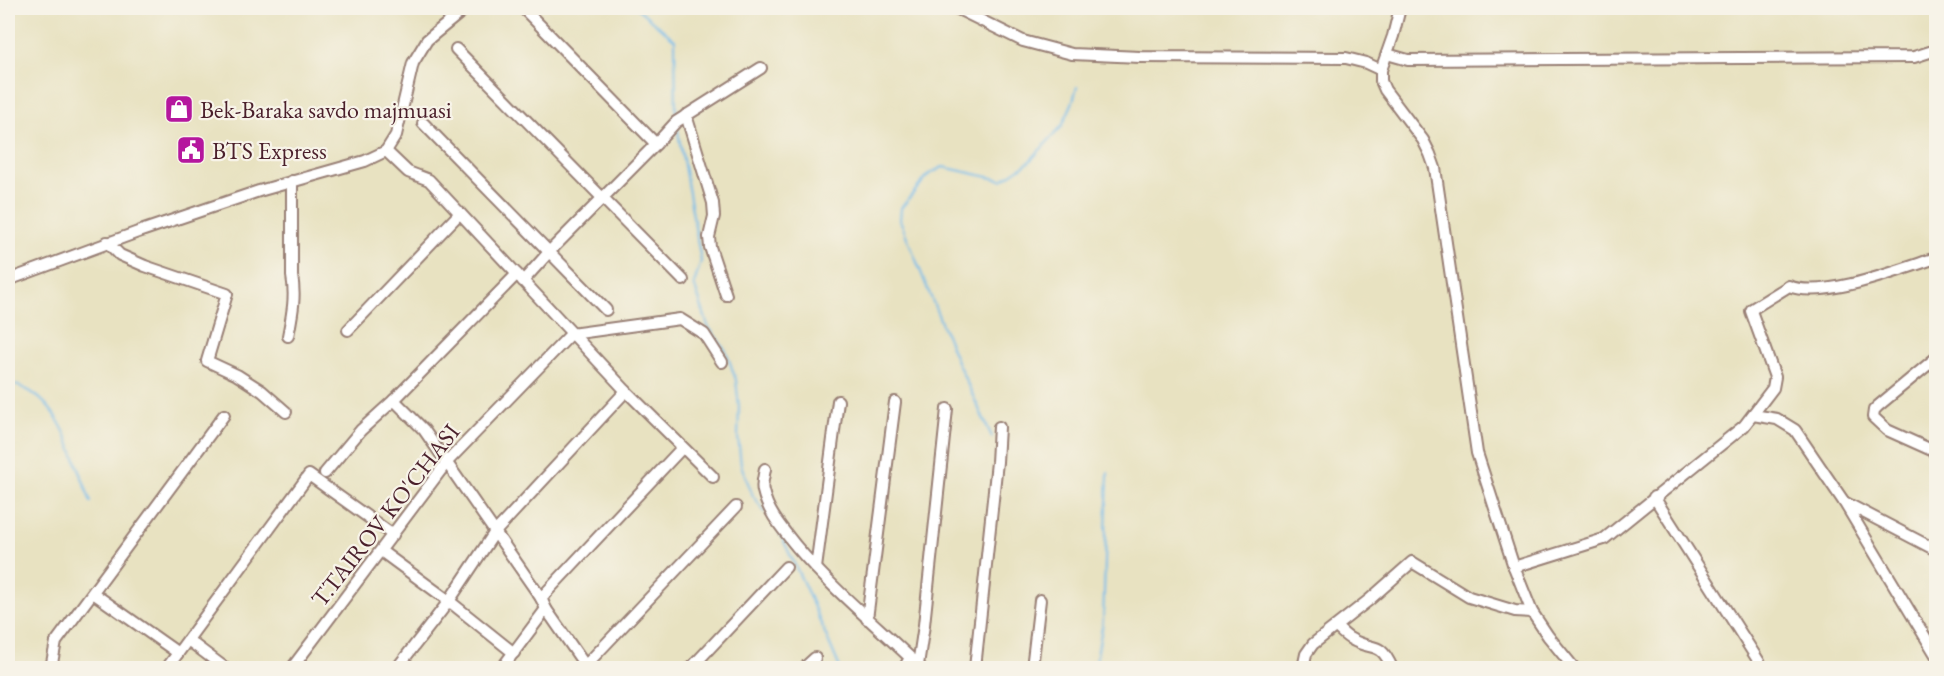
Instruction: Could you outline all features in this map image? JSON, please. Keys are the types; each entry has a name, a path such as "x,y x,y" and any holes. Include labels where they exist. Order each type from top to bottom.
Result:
{"street":[{"path":"8,280 107,242 259,190 365,161 386,151 396,135 413,63 427,40 466,8"},
{"path":"523,8 656,144"},
{"path":"956,8 1023,41 1072,54 1140,57 1346,58 1381,70"},
{"path":"1400,8 1380,77 1383,87 1423,140 1433,163 1474,441 1514,567 1532,612 1574,669"},
{"path":"456,49 683,280"},
{"path":"1387,54 1408,60 1914,57 1936,50"},
{"path":"325,473 361,430 550,251 676,122 761,68"},
{"path":"686,115 713,203 714,216 709,237 710,247 726,295"},
{"path":"423,123 606,310"},
{"path":"386,151 408,172 429,180 626,392 713,477"},
{"path":"288,336 294,306 292,181"},
{"path":"348,330 460,213"},
{"path":"107,242 120,255 145,266 227,294 207,361 237,375 262,391 286,412"},
{"path":"1514,567 1604,539 1744,426 1765,401 1775,383 1775,377 1750,311 1752,309 1789,286 1812,290 1838,286 1889,274 1936,258"},
{"path":"571,334 680,319 704,334 722,362"},
{"name":"T.TAIROV KO'CHASI","path":"292,669 447,462 571,334"},
{"path":"1936,358 1878,406 1874,410 1873,417 1887,430 1936,452"},
{"path":"397,669 449,601 495,532 626,392"},
{"path":"394,400 424,430 586,667 736,507"},
{"path":"816,568 838,401"},
{"path":"867,619 895,402"},
{"path":"916,664 924,625 947,409"},
{"path":"51,669 56,642 224,415"},
{"path":"1752,416 1777,419 1795,430 1844,502 1936,655"},
{"path":"975,669 999,427"},
{"path":"541,598 682,448"},
{"path":"765,468 762,489 775,520 816,568 916,664"},
{"path":"167,669 309,475 393,536"},
{"path":"1654,497 1763,669"},
{"path":"1844,502 1936,550"},
{"path":"381,551 514,653"},
{"path":"1303,669 1306,654 1322,636 1369,600 1412,562 1469,597 1515,611 1532,612"},
{"path":"691,669 786,567"},
{"path":"93,593 178,653"},
{"path":"1032,669 1040,600"},
{"path":"502,669 546,609"},
{"path":"1336,627 1352,640 1375,647 1384,653 1392,669"},
{"path":"188,640 225,669"},
{"path":"804,669 815,658"},
{"path":"904,669 916,664"}],"waterway":[{"path":"637,8 675,40 676,118"},
{"path":"992,437 955,357 900,220 901,208 929,174 943,167 1002,180 1029,162 1062,126 1077,87"},
{"path":"677,126 701,261 694,284 708,326 726,351 736,380 741,465 753,496 765,512"},
{"path":"8,383 27,389 42,400 54,414 71,448 91,502"},
{"path":"1093,668 1103,622 1108,473"},
{"path":"779,531 840,668"}],"place":[{"name":"Bek-Baraka savdo majmuasi","path":"179,109"},
{"name":"BTS Express","path":"191,150"}]}
